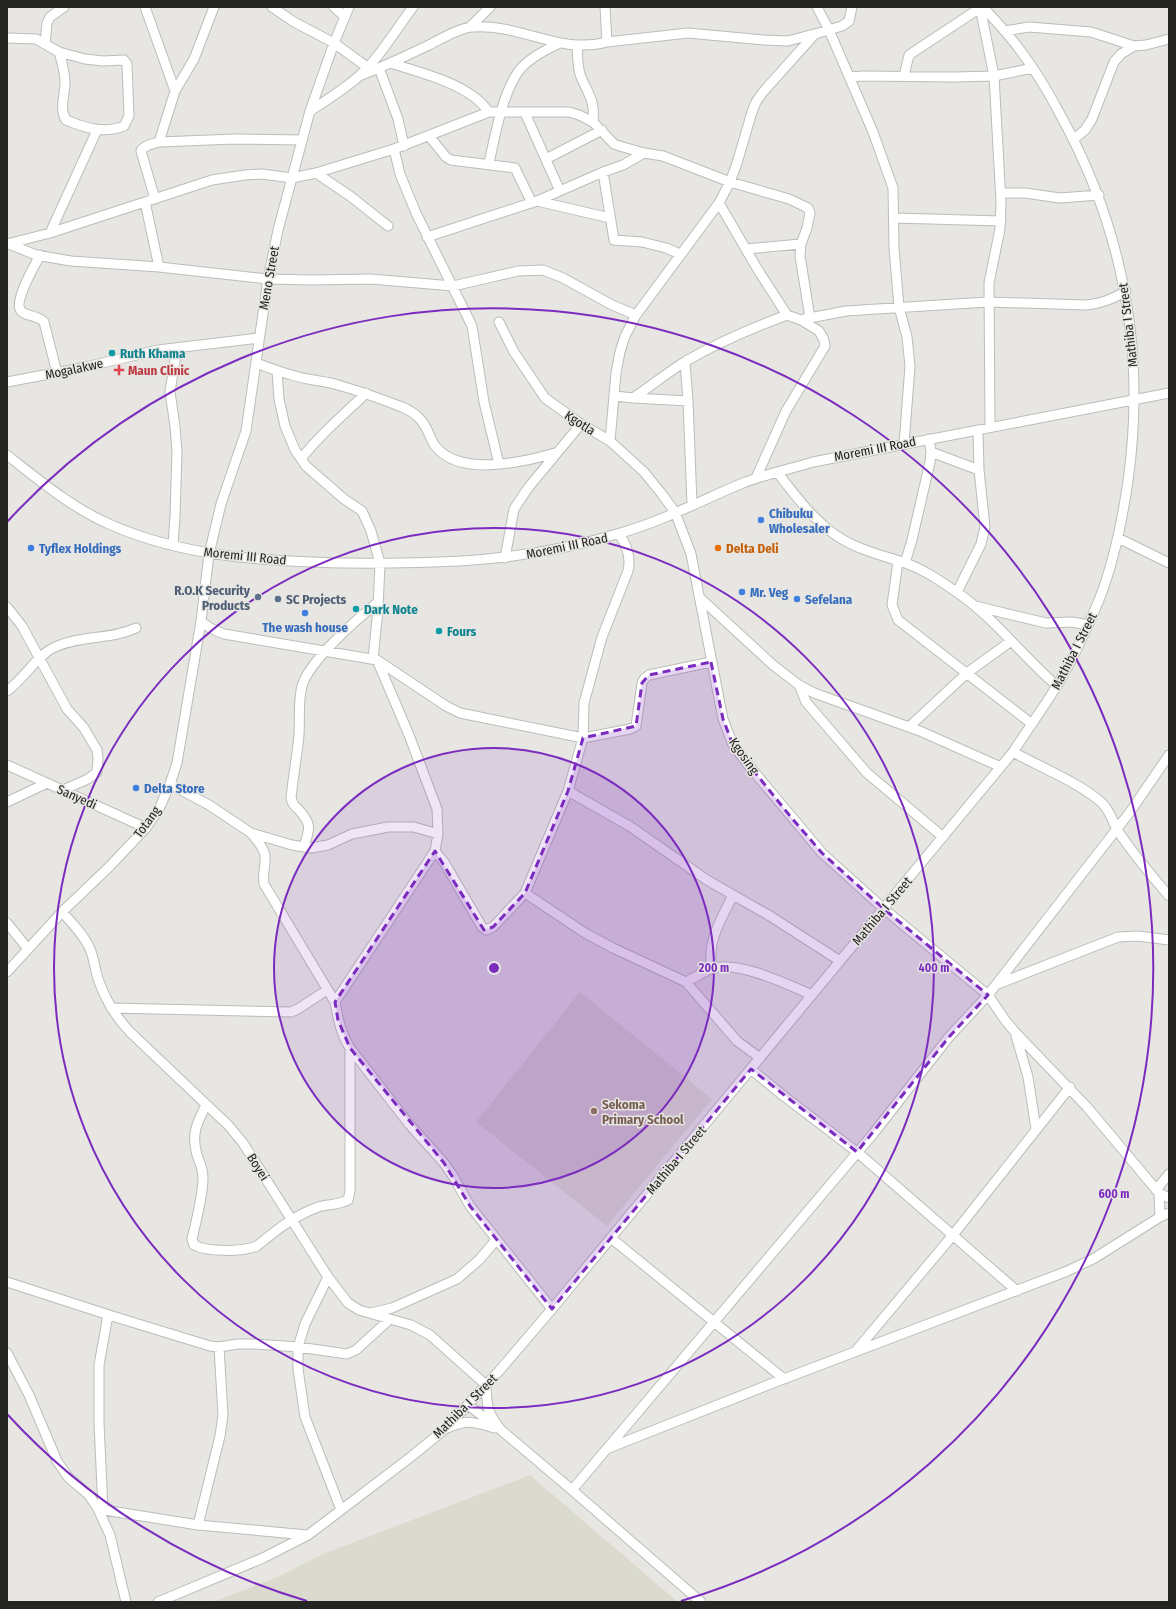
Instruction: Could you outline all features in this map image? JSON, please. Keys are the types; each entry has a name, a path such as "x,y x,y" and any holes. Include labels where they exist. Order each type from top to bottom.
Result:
{"street":[{"path":"45,44 47,23 50,18 64,7"},
{"path":"145,7 175,91"},
{"path":"159,142 175,91 194,59 214,7"},
{"path":"272,7 294,22 334,43 367,67"},
{"path":"334,7 345,17"},
{"name":"Meno Street","path":"209,554 221,504 246,431 268,278 278,230 301,140 334,43 349,7"},
{"path":"310,111 359,76 413,7"},
{"path":"470,27 490,7"},
{"path":"605,7 607,42"},
{"path":"817,7 829,30 873,132 893,188 899,307 907,337 910,366 904,444"},
{"path":"359,76 391,63 451,34 470,27 512,30 534,35 558,44 577,46 594,46 607,42 688,33 788,41 842,26 849,21 852,7"},
{"path":"904,76 909,55 981,7 994,76 1001,193 1001,222 991,270 988,302 990,427"},
{"name":"Mathiba I Street","path":"158,1602 263,1558 308,1535 445,1429 486,1385 552,1309 1001,767 1032,724 1069,665 1088,625 1107,576 1118,538 1132,455 1135,399 1134,366 1126,291 1113,240 1098,195 1074,139 1033,68 1005,31 981,7"},
{"path":"1005,31 1030,27 1085,31 1101,34 1134,46 1169,40"},
{"path":"610,441 620,352 625,336 636,315 719,203 730,182 748,122 756,102 777,75 815,34"},
{"path":"7,38 36,39 59,52 85,59 103,61 122,59 126,63 129,116 124,126 116,130 96,130 76,124 65,118 63,107 65,83 64,68 59,52"},
{"path":"489,164 500,112 518,72 533,58 558,44"},
{"path":"577,46 581,76 593,104 593,122"},
{"path":"1074,139 1084,130 1092,119 1114,62 1117,58 1134,46"},
{"path":"391,63 430,76 464,90 476,98 489,112"},
{"path":"378,68 398,119 404,146"},
{"path":"849,77 994,76 1033,68"},
{"path":"8,244 212,180 262,174 292,178 316,173 404,146 489,112 569,112 579,115 593,122 614,144 644,154 654,154 670,158 730,182 789,199 808,208 810,213 807,228 801,244 800,256 805,319 819,331 824,340 824,346 786,411 756,478"},
{"path":"525,113 560,191"},
{"path":"50,232 96,130"},
{"path":"546,160 602,130"},
{"path":"429,136 448,159 515,168 534,202 610,218"},
{"path":"155,199 141,151 143,147 159,142 235,138 301,140"},
{"path":"394,149 400,174 416,213 472,326 476,360 484,402 499,464"},
{"path":"427,237 534,202 603,172 623,165 644,154"},
{"path":"603,172 612,237 615,241 642,242 666,248 680,254"},
{"path":"316,173 350,196 388,226"},
{"path":"1001,193 1025,192 1060,198 1098,195"},
{"path":"145,202 159,267"},
{"path":"719,203 787,316"},
{"path":"894,218 1001,222"},
{"path":"8,244 40,255 71,261 159,267 268,278 311,280 371,278 453,286 518,271 543,270 563,278 612,305 636,315"},
{"path":"746,249 801,244"},
{"path":"40,255 25,284 19,303 23,312 41,319 44,322 57,373"},
{"path":"633,398 685,362 742,332 787,316 805,319 846,311 988,302 1086,305 1109,300 1126,291"},
{"name":"Kgotla","path":"499,322 514,352 545,398 581,424 610,441 644,472 674,512"},
{"name":"Mogalakwe","path":"7,382 57,373 158,350 259,338"},
{"path":"173,545 176,516 177,452 176,426 170,392 177,348"},
{"path":"685,362 692,504"},
{"path":"256,364 276,371 366,393 413,413 422,419 435,446 442,453 453,459 483,465 528,461 556,453"},
{"path":"276,371 279,399 285,426 300,459 326,484 362,511 371,531 380,563 375,659 409,735 437,809 438,834 435,851 335,1002"},
{"path":"300,459 323,432 337,421 366,393"},
{"name":"Moremi III Road","path":"7,456 42,483 93,516 111,525 173,545 209,554 269,561 425,563 505,558 545,552 619,534 756,478 813,462 1169,393"},
{"path":"615,396 688,401"},
{"path":"505,558 514,509 528,488 581,424"},
{"path":"957,592 981,544 985,527 978,430"},
{"path":"929,439 931,452 915,529 901,562 892,605 898,620 1032,724"},
{"path":"931,452 980,470"},
{"path":"777,472 816,519 837,536 869,552 901,562 931,576 957,592 974,606 1057,686"},
{"name":"Kgosing","path":"674,512 691,554 723,719 733,744 755,773 822,853 884,909 988,995 1015,1032 1070,1087 1158,1191"},
{"path":"435,851 444,862 482,927 486,930 493,927 525,893 568,791 583,738 584,703 602,637 628,571 630,563 626,543 619,534"},
{"path":"1118,538 1169,563"},
{"name":"Totang","path":"7,972 62,912 108,868 146,828 159,808 170,784 177,763 201,621 209,554"},
{"path":"699,597 773,665 799,685 814,694 909,727 1001,767"},
{"path":"304,847 309,832 309,825 307,820 292,804 291,798 299,736 302,687 311,669 326,652 357,619 377,603"},
{"path":"974,606 1046,623 1072,622 1088,625"},
{"path":"7,608 22,626 67,709 84,728 97,750 97,772 88,779 63,790"},
{"path":"201,621 210,628 224,634 375,659 446,706 460,713 583,738 630,729 636,726 642,683 649,675 711,662"},
{"path":"7,690 17,684 40,659 53,648 69,641 124,633 136,628"},
{"path":"909,727 966,673 1011,641"},
{"path":"799,685 806,702 867,773 943,838"},
{"path":"1013,752 1092,795 1107,809 1117,829 1138,859 1169,896"},
{"path":"572,1490 857,1152 949,1037 997,984 1130,812 1169,755"},
{"name":"Sanyedi","path":"7,765 146,828"},
{"path":"7,802 47,783"},
{"path":"170,784 209,805 251,833 292,845 311,848 328,845 352,834 388,827 414,827 438,834"},
{"path":"568,791 631,827 707,880 770,916 840,961"},
{"path":"251,833 265,854 263,875 264,884 335,1002 343,1036 350,1048 409,1124 453,1176 470,1206 552,1309"},
{"path":"525,893 585,933 613,948 686,982 737,1041 760,1058"},
{"path":"712,968 710,954 711,944 733,895"},
{"name":"Boyei","path":"62,912 91,950 98,979 111,1008 130,1032 243,1143 328,1277 348,1303 359,1310 411,1325 430,1335 486,1385"},
{"path":"7,923 28,949"},
{"path":"997,984 1118,937 1138,936 1169,940"},
{"path":"686,982 712,968 726,967 757,972 812,995"},
{"path":"111,1008 291,1012 327,990"},
{"path":"1015,1032 1028,1077 1036,1129"},
{"path":"206,1105 195,1126 194,1140 197,1155 203,1168 203,1180 192,1240 194,1245 201,1249 238,1250 257,1246 291,1219 319,1207 348,1200 350,1195 350,1048"},
{"path":"751,1068 781,1094 857,1152 1017,1291"},
{"path":"854,1353 952,1235 1070,1087"},
{"path":"1160,1217 1158,1191 1169,1174"},
{"path":"1158,1191 1169,1198"},
{"path":"608,1449 784,1379 1065,1272 1093,1259 1160,1217 1169,1213"},
{"path":"611,1238 784,1379"},
{"path":"371,1313 392,1308 457,1279 479,1260 496,1240"},
{"path":"328,1277 305,1324 298,1347 298,1369 304,1417 341,1510"},
{"path":"7,1282 108,1315 210,1346 219,1347 246,1344 298,1347 342,1354 352,1353 390,1319"},
{"path":"108,1315 99,1366 101,1510 110,1535 126,1602"},
{"path":"198,1525 215,1456 223,1415 219,1347"},
{"path":"7,1353 29,1394 58,1460 68,1477 89,1496 101,1510 198,1525 308,1535"},
{"path":"486,1385 490,1417 501,1430"},
{"path":"468,1405 501,1430 702,1602"},
{"path":"445,1429 463,1422 474,1422 501,1430"}],"highlighted area":[{"path":"711,662 723,719 733,745 790,816 822,853 884,909 988,995 949,1037 857,1152 751,1069 552,1309 470,1206 444,1163 350,1048 338,1020 335,1002 435,851 484,930 493,927 525,893 568,791 583,738 636,726 642,683 649,675"}],"shaded area":[{"name":"Sekoma Primary School","path":"580,992 712,1099 607,1226 476,1122"},
{"path":"530,1475 678,1602 213,1602 278,1577 323,1554"}],"place":[{"name":"Ruth Khama","path":"112,353"},
{"name":"Maun Clinic","path":"119,370"},
{"name":"Chibuku Wholesaler","path":"761,520"},
{"name":"Tyflex Holdings","path":"31,548"},
{"name":"Delta Deli","path":"718,548"},
{"name":"Mr. Veg","path":"742,592"},
{"name":"R.O.K Security Products","path":"258,597"},
{"name":"SC Projects","path":"278,599"},
{"name":"Sefelana","path":"797,599"},
{"name":"Dark Note","path":"356,609"},
{"name":"The wash house","path":"305,613"},
{"name":"Fours","path":"439,631"},
{"name":"Delta Store","path":"136,788"},
{"name":"Sekoma Primary School","path":"594,1111"}]}
